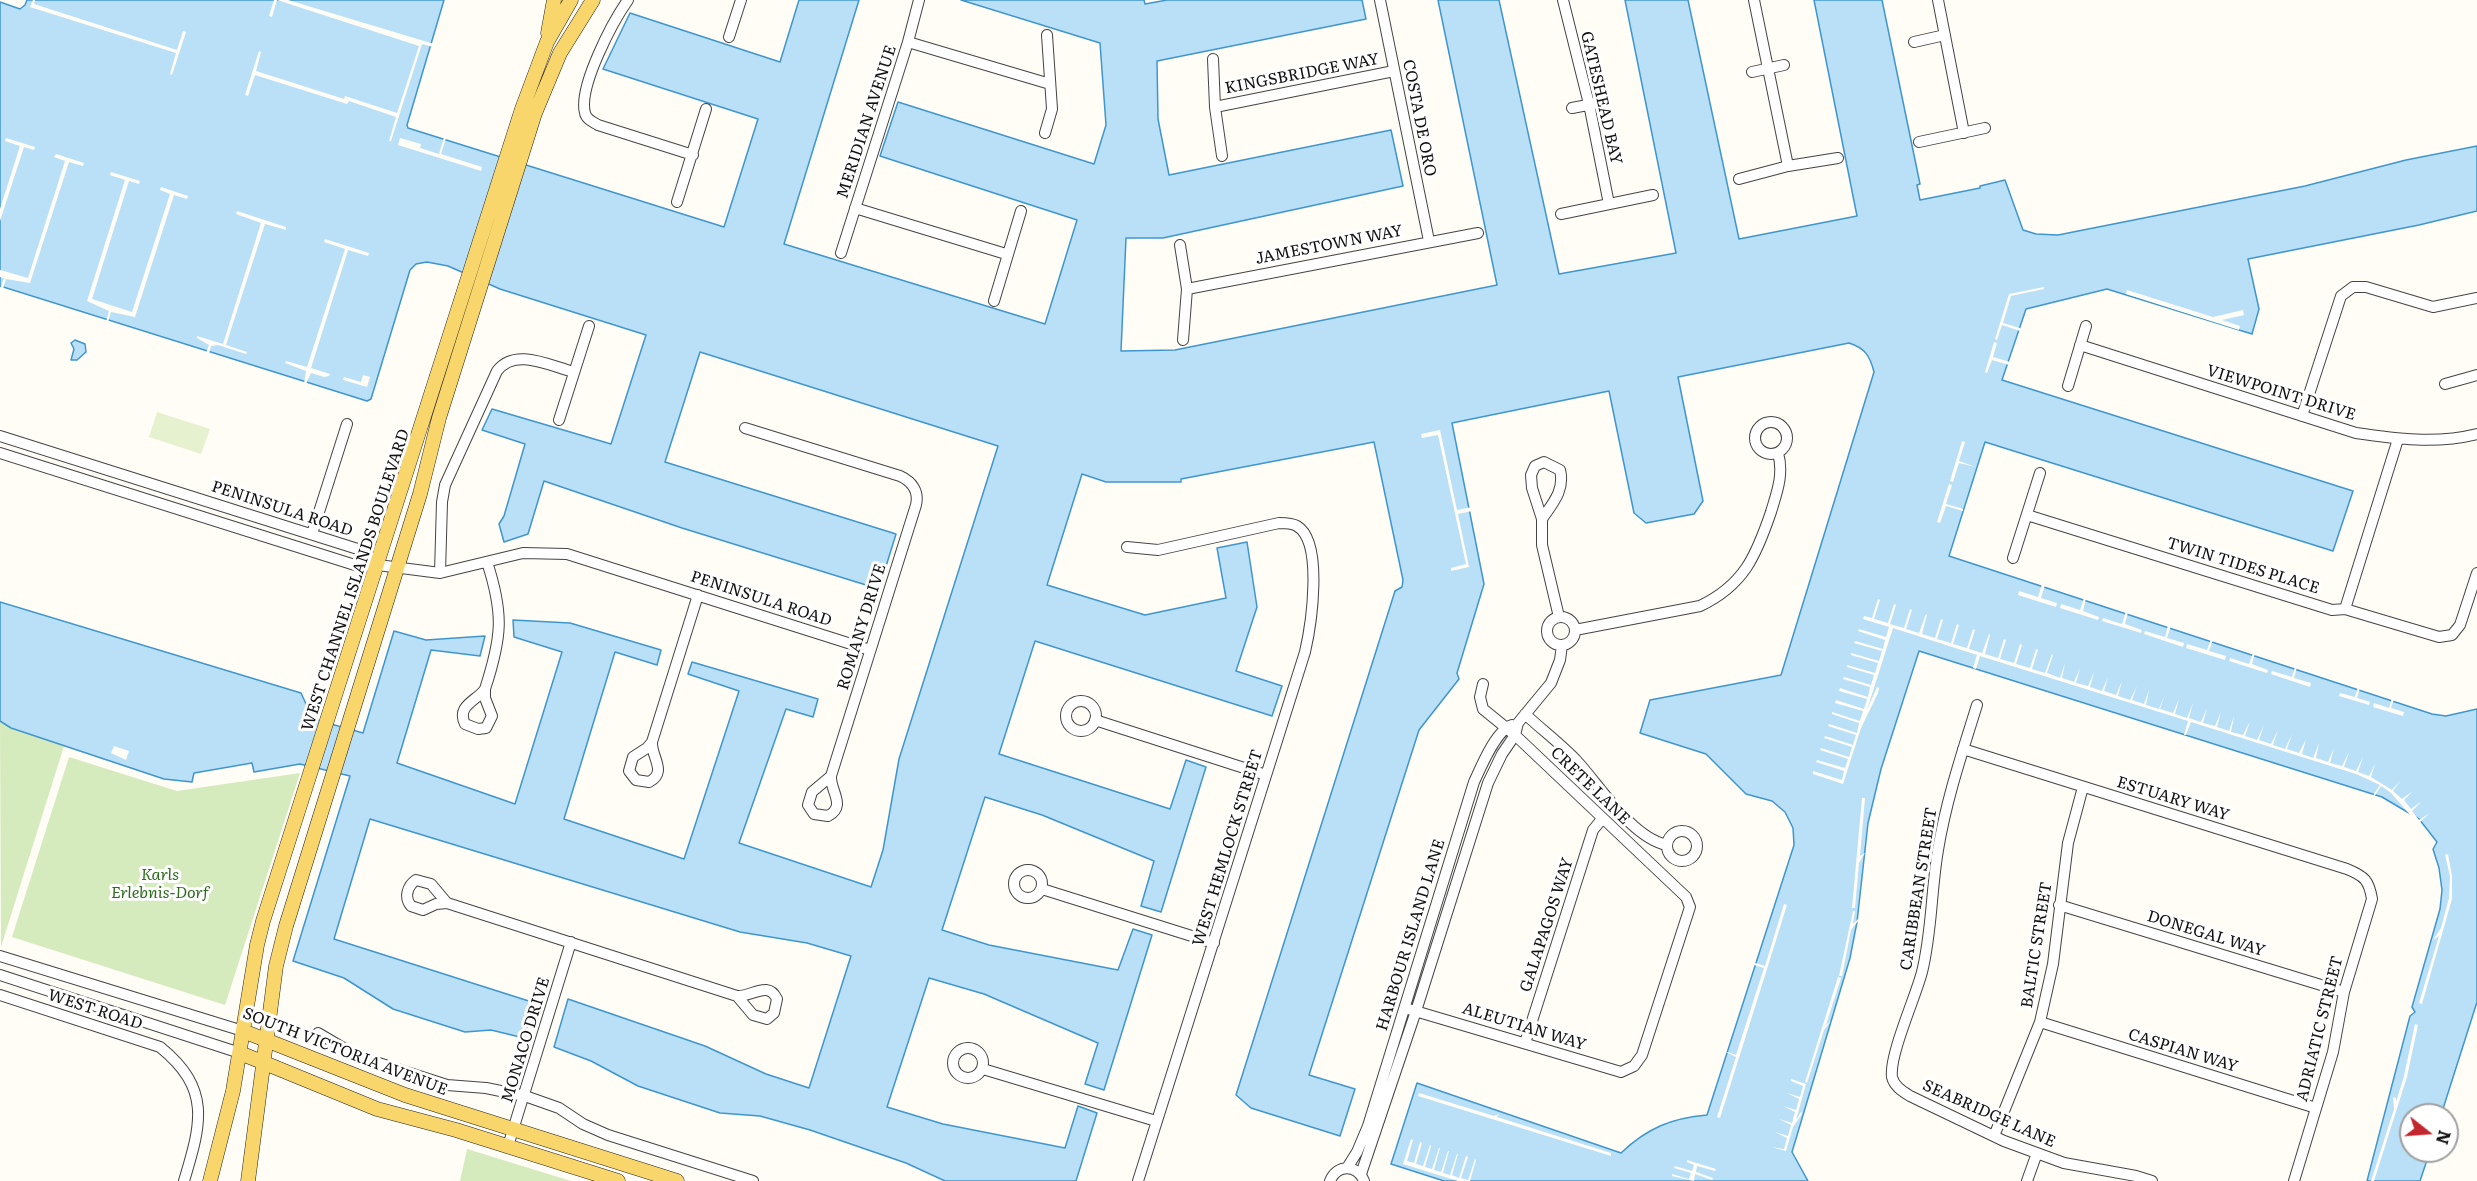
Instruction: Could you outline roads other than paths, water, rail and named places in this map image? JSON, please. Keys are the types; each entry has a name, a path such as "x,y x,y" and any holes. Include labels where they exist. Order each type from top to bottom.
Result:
{"main road":[{"path":"547,42 548,23 554,0"},
{"name":"WEST CHANNEL ISLANDS BOULEVARD","path":"248,1181 276,966 281,946 420,494 439,418 466,333 547,42 572,0"},
{"name":"WEST CHANNEL ISLANDS BOULEVARD","path":"210,1181 233,1091 263,921 329,720 452,328 529,111 560,53 593,0"},
{"name":"SOUTH VICTORIA AVENUE","path":"243,1031 384,1088 677,1181"},
{"path":"240,1053 377,1109 508,1146 618,1181"}],"street":[{"path":"628,0 614,20 599,51 585,97 585,114 590,121 598,125 693,155"},
{"path":"729,37 741,0"},
{"name":"MERIDIAN AVENUE","path":"841,253 908,42 919,0"},
{"name":"COSTA DE ORO","path":"1380,0 1429,241"},
{"name":"GATESHEAD BAY","path":"1563,0 1589,104 1609,204"},
{"path":"1754,0 1788,166"},
{"path":"1938,0 1964,133"},
{"path":"1045,133 1052,109 1047,35"},
{"path":"1914,42 1945,35"},
{"path":"908,42 1050,84"},
{"path":"1213,59 1215,107 1221,156"},
{"path":"1752,72 1784,65"},
{"name":"KINGSBRIDGE WAY","path":"1215,107 1394,71"},
{"path":"1572,108 1603,102"},
{"path":"677,202 706,109"},
{"path":"1919,142 1985,128"},
{"path":"1739,179 1788,166 1838,158"},
{"path":"1561,214 1653,195"},
{"path":"855,208 1006,254"},
{"path":"994,301 1006,254 1021,211"},
{"name":"JAMESTOWN WAY","path":"1187,289 1478,233"},
{"path":"1180,245 1187,289 1183,340"},
{"path":"2302,416 2341,296 2353,287 2366,287 2433,307 2477,298"},
{"path":"559,420 589,326"},
{"path":"2068,386 2086,326"},
{"name":"VIEWPOINT DRIVE","path":"2080,345 2356,433 2398,439 2456,439 2477,434"},
{"path":"440,573 442,502 445,485 497,371 507,361 521,358 574,372"},
{"path":"2445,384 2477,375"},
{"path":"312,534 347,424"},
{"name":"ROMANY DRIVE","path":"745,428 900,476 913,486 917,503 831,776"},
{"name":"PENINSULA ROAD","path":"0,436 364,551 378,565"},
{"path":"2345,609 2398,439"},
{"name":"PENINSULA ROAD","path":"0,453 358,566 378,565 440,573 524,553 567,554 870,650"},
{"path":"1575,630 1700,606 1730,588 1750,565 1759,548 1779,486 1782,465 1778,453"},
{"path":"52,469 57,454"},
{"path":"1542,519 1559,493 1563,481 1560,470 1544,462 1535,466 1531,476 1535,500 1542,519 1542,545 1559,617"},
{"path":"2013,558 2040,473"},
{"path":"139,497 143,481"},
{"path":"241,530 247,514"},
{"name":"TWIN TIDES PLACE","path":"2027,515 2332,610 2345,609 2439,637 2451,635 2460,625 2477,573"},
{"name":"WEST HEMLOCK STREET","path":"1127,547 1158,550 1279,523 1295,525 1303,531 1310,542 1314,601 1305,652 1138,1181"},
{"path":"485,689 497,650 500,624 498,597 487,562"},
{"path":"652,742 698,595"},
{"path":"1559,617 1571,622 1575,630 1573,639 1562,645 1552,643 1546,630 1550,621 1559,617"},
{"name":"HARBOUR ISLAND LANE","path":"1363,1177 1488,783 1502,754 1515,735 1521,719 1551,683 1560,660 1562,645"},
{"name":"CRETE LANE","path":"1484,684 1480,697 1483,709 1515,735 1686,897 1690,907 1642,1055 1634,1066"},
{"name":"CARIBBEAN STREET","path":"1892,1078 1892,1065 1928,945 1937,852 1943,818 1977,705"},
{"path":"1506,727 1521,719 1574,758 1609,802 1655,843 1666,845"},
{"path":"1095,720 1266,775"},
{"name":"HARBOUR ISLAND LANE","path":"1347,1167 1358,1152 1368,1126 1474,782 1487,756 1506,727"},
{"name":"ESTUARY WAY","path":"1963,749 2347,869 2359,874 2370,884"},
{"name":"BALTIC STREET","path":"1994,1136 2040,1022 2053,964 2068,843 2083,787"},
{"name":"GALAPAGOS WAY","path":"1526,1043 1593,830 1602,819"},
{"name":"ADRIATIC STREET","path":"2294,1181 2333,1052 2343,992 2372,899 2370,884"},
{"path":"1042,889 1214,943"},
{"path":"447,903 737,996"},
{"name":"DONEGAL WAY","path":"2059,905 2343,992"},
{"name":"MONACO DRIVE","path":"508,1146 572,942"},
{"name":"SOUTH VICTORIA AVENUE","path":"0,956 243,1031"},
{"path":"0,975 240,1053"},
{"name":"WEST ROAD","path":"0,995 160,1047 178,1061 190,1077 199,1108 197,1137 184,1181"},
{"name":"ALEUTIAN WAY","path":"1405,1008 1621,1072 1634,1066"},
{"name":"CASPIAN WAY","path":"2040,1022 2316,1108"},
{"path":"318,1033 357,1056 457,1087 486,1088 525,1096 559,1108 583,1124 608,1136 753,1181"},
{"path":"982,1069 1156,1121"},
{"name":"SEABRIDGE LANE","path":"1892,1078 1896,1087 1910,1096 1994,1136 2064,1163 2152,1181"},
{"path":"2027,1181 2037,1153"},
{"path":"1330,1181 1336,1171 1347,1167 1363,1177"}],"water":[{"path":"27,0 444,0 408,128 724,227 758,119 603,69 630,13 780,62 799,0 859,0 784,244 1045,324 1077,220 880,156 898,102 1094,164 1106,125 1100,43 961,0 1144,0 1145,4 1167,0 1362,0 1366,19 1157,61 1158,119 1169,175 1391,130 1403,186 1163,238 1126,238 1121,351 1175,350 1497,285 1438,0 1499,0 1559,274 1676,253 1625,0 1688,0 1739,239 1857,216 1814,0 1882,0 1920,184 1917,185 1920,200 1980,188 1980,186 2005,180 2023,230 2036,234 2058,235 2305,186 2406,160 2477,146 2477,211 2419,225 2248,259 2259,309 2252,334 2107,289 2026,309 2002,380 2353,491 2333,551 1985,442 1949,556 2432,714 2446,716 2477,709 2477,1002 2445,1103 2399,1103 2399,1163 2426,1163 2420,1181 2367,1181 2410,1016 2415,1012 2412,1007 2440,909 2442,890 2433,849 2437,842 2419,819 2382,797 1919,651 1881,769 1868,823 1857,922 1850,958 1792,1152 1808,1181 1444,1181 1391,1164 1417,1083 1621,1153 1640,1137 1661,1126 1682,1119 1707,1115 1794,845 1793,828 1785,812 1772,801 1746,794 1706,754 1640,733 1650,700 1781,675 1874,372 1866,353 1849,343 1678,377 1703,501 1694,514 1646,523 1634,513 1609,391 1452,423 1484,584 1457,673 1459,679 1419,730 1309,1075 1355,1089 1340,1136 1251,1108 1236,1095 1395,591 1402,587 1403,580 1374,442 1181,479 1181,482 1106,482 1082,474 1047,585 1145,615 1226,598 1217,548 1247,542 1257,607 1236,671 1282,686 1272,716 1035,641 999,754 1170,809 1186,760 1206,767 1161,912 1141,906 1154,861 1042,815 985,797 942,930 989,945 1118,970 1133,929 1152,935 1104,1090 1085,1084 1098,1043 984,994 929,978 887,1107 943,1124 1065,1148 1078,1106 1097,1113 1076,1181 945,1181 906,1163 810,1130 760,1116 720,1113 638,1086 591,1061 554,1047 568,999 705,1046 766,1074 809,1088 851,956 807,943 740,932 370,819 334,939 535,1003 524,1038 491,1030 465,1032 393,1009 344,978 293,961 350,776 300,764 254,772 252,763 194,773 192,782 164,779 11,728 0,721 0,602 301,693 313,719 363,733 394,631 426,640 485,636 480,656 431,650 397,763 515,804 562,652 514,637 513,620 570,623 661,650 657,665 615,652 564,819 684,859 739,691 688,674 692,662 818,699 813,717 786,709 739,843 871,887 883,850 899,759 998,446 700,352 665,462 896,534 879,589 682,528 544,481 528,534 504,542 499,524 504,516 525,444 482,430 492,409 611,444 646,335 500,289 448,266 427,262 416,264 410,270 371,399 367,401 0,286 0,2 20,9"},
{"path":"75,340 85,344 86,352 77,360 71,360 74,349 71,343"}],"park label":[{"name":"Karls Erlebnis-Dorf","path":"160,884"}]}
